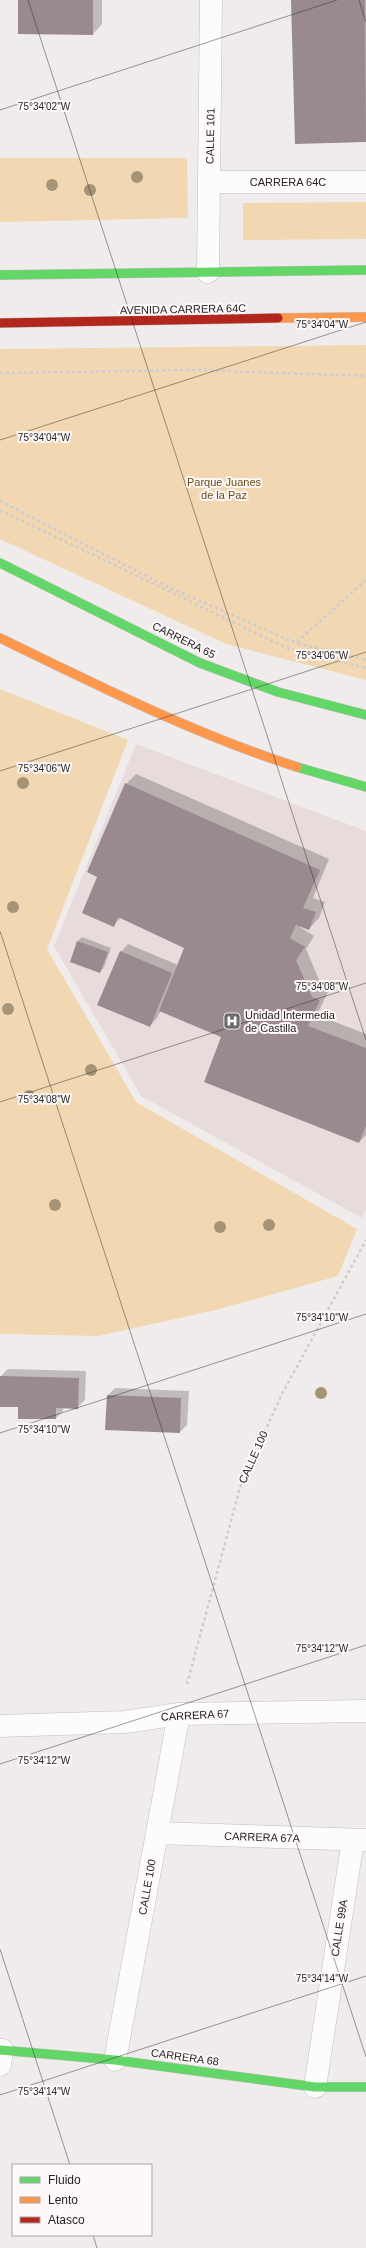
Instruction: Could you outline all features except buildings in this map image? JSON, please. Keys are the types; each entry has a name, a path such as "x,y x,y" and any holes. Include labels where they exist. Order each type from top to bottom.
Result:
{"main road":[{"path":"0,274 366,270"},
{"name":"AVENIDA CARRERA 64C","path":"0,323 366,317"},
{"name":"CARRERA 65","path":"0,563 200,663 278,692 366,715"},
{"path":"0,638 198,731 265,758 335,780 366,787"},
{"name":"CARRERA 68","path":"1,2055 115,2060 315,2087 366,2088"}],"street":[{"name":"CALLE 101","path":"208,272 211,0"},
{"name":"CARRERA 64C","path":"209,182 366,182"},
{"name":"CARRERA 67","path":"0,1726 125,1722 180,1714 366,1711"},
{"name":"CALLE 100","path":"115,2060 180,1714"},
{"name":"CARRERA 67A","path":"157,1832 359,1840"},
{"name":"CALLE 99A","path":"315,2087 359,1840"}],"path":[{"path":"0,373 193,370 366,376"},
{"path":"0,501 168,587 296,643 366,660"},
{"path":"0,510 287,648 366,668"},
{"path":"296,643 366,580"},
{"name":"CALLE 100","path":"187,1685 241,1484 282,1394 366,1240"}],"shaded area":[{"name":"Unidad Intermedia de Castilla","path":"136,744 366,831 366,1210 362,1218 141,1096 54,946"}],"green space":[{"path":"0,158 187,158 188,218 0,222"},
{"path":"366,202 366,239 243,240 243,203"},
{"name":"Parque Juanes de la Paz","path":"366,345 366,680 226,644 0,539 0,349"},
{"path":"0,689 128,740 47,949 136,1102 357,1229 338,1276 216,1310 98,1336 0,1334"}],"traffic: fast":[{"path":"0,275 366,270"},
{"path":"0,563 200,663 278,692 366,715"},
{"path":"297,767 366,787"},
{"path":"0,2050 115,2060 315,2087 366,2087"}],"traffic: slow":[{"path":"278,318 366,317"},
{"path":"0,638 146,708 221,740 297,767"}],"traffic: jam":[{"path":"0,323 278,318"}],"place":[{"name":"Unidad Intermedia de Castilla","path":"232,1021"}]}
